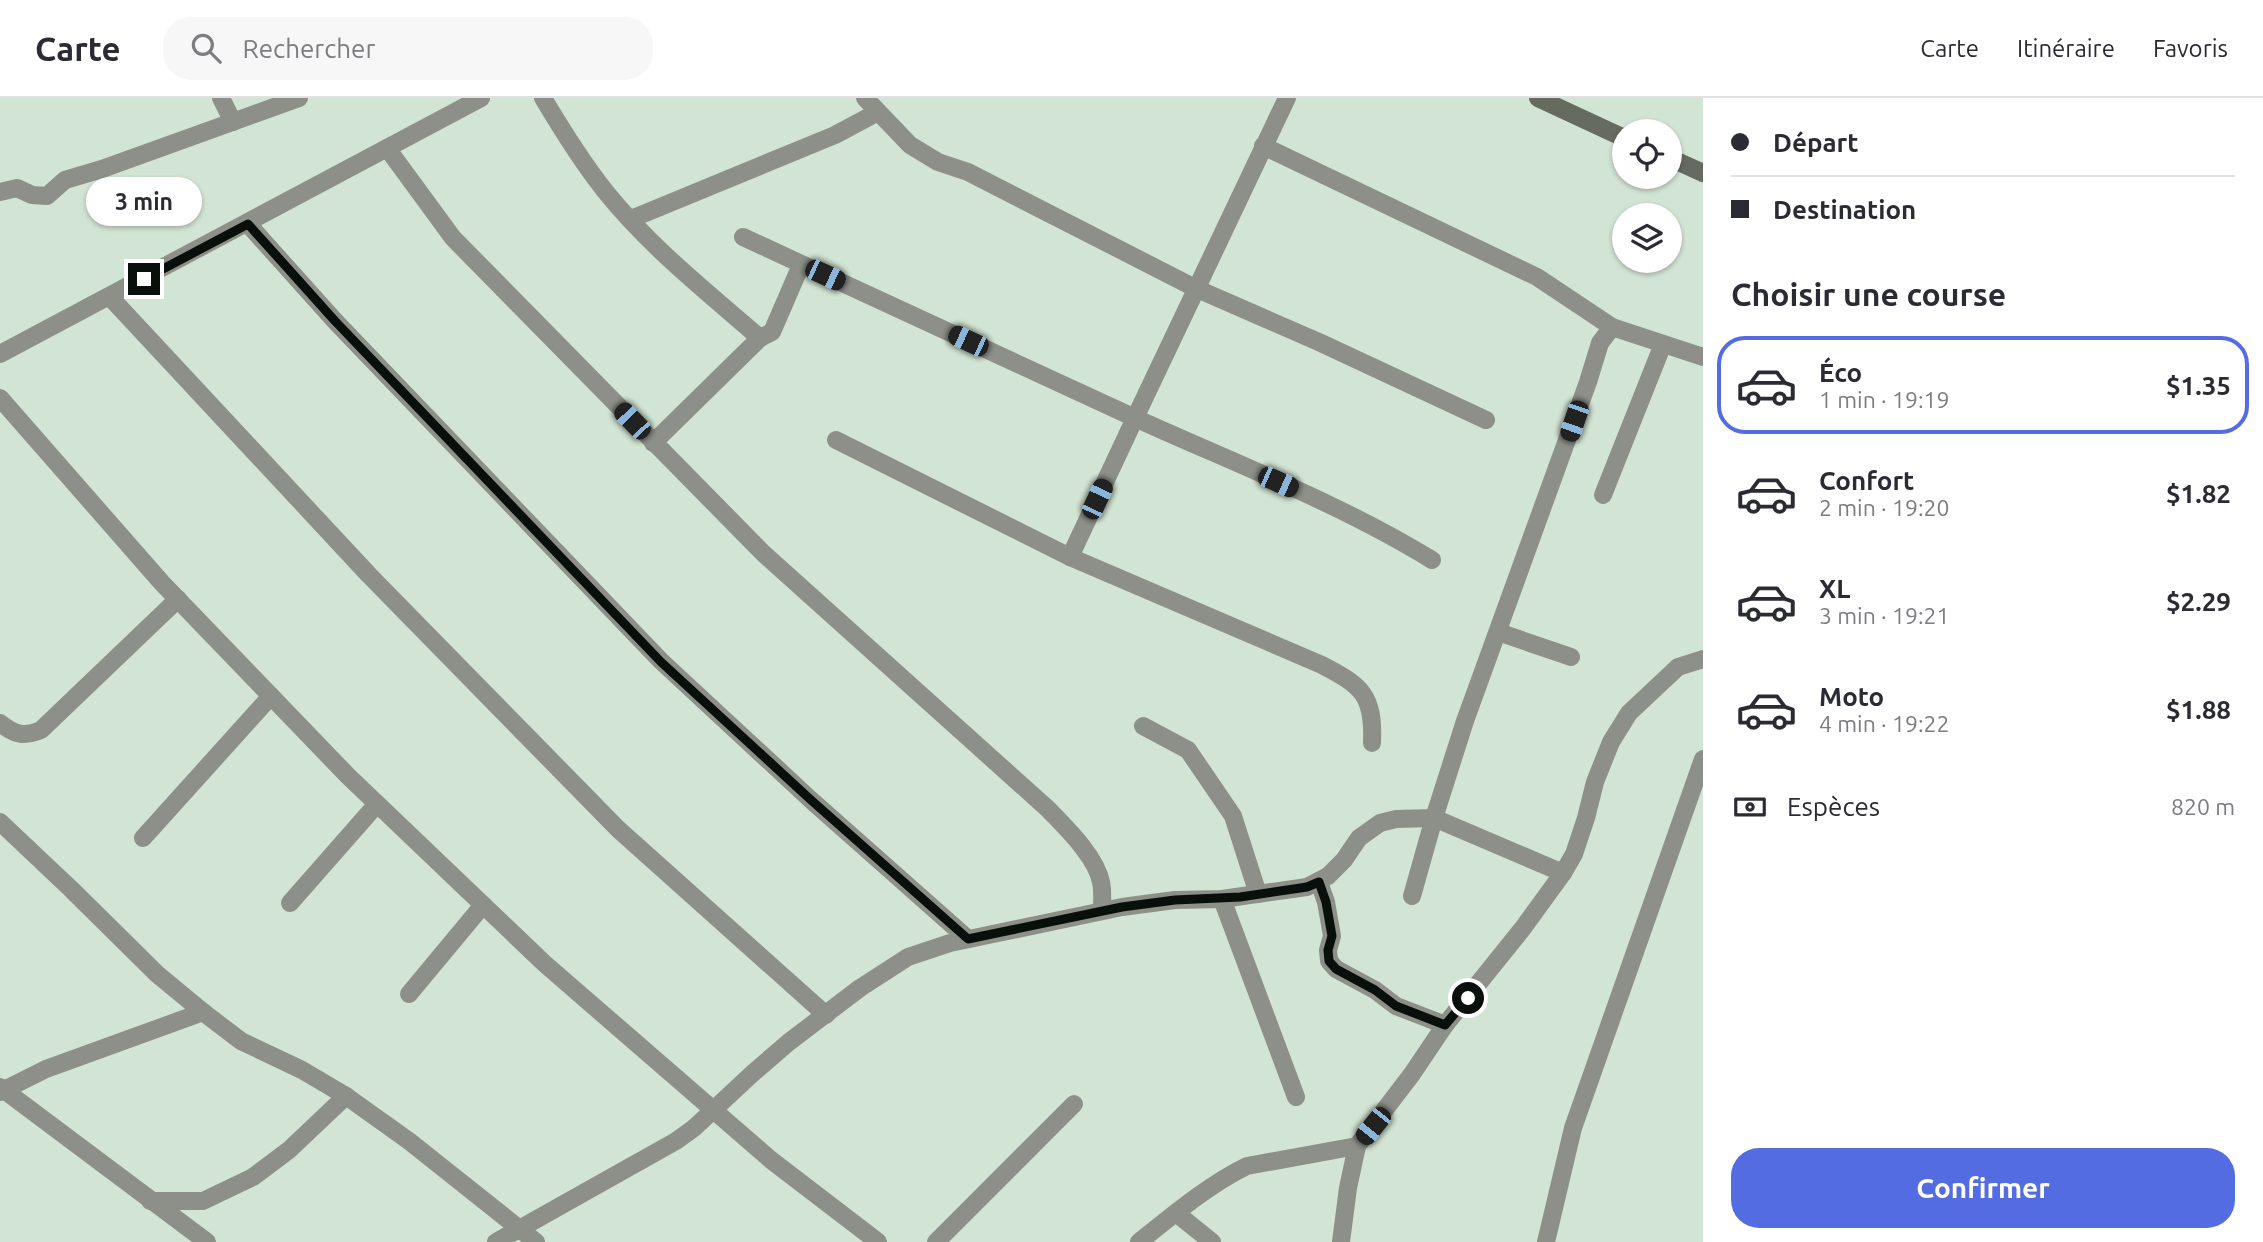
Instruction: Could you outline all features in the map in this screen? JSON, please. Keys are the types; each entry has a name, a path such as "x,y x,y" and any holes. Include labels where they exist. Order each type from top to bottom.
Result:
{"main road":[{"path":"1538,98 1612,132"},
{"path":"1682,163 1703,173"}],"street":[{"path":"221,98 233,122"},
{"path":"0,192 17,188 32,195 47,196 65,180 299,98"},
{"path":"0,354 387,148 453,104 481,98"},
{"path":"543,98 570,143 606,192 663,253 761,338"},
{"path":"865,98 910,145 938,162 968,172 1195,288 1486,420"},
{"path":"1070,557 1287,98"},
{"path":"631,219 835,135 878,112"},
{"path":"1263,146 1537,277 1612,327 1703,357"},
{"path":"387,148 453,238 653,443 764,554 1048,809 1073,835 1101,880 1102,910"},
{"path":"248,224 335,321 661,662 968,939"},
{"path":"743,237 1325,503 1401,541 1432,560"},
{"path":"653,443 761,338 772,331 801,265"},
{"path":"110,297 369,575 618,829 826,1015"},
{"path":"1412,896 1465,721 1600,343 1612,327"},
{"path":"1603,495 1663,344"},
{"path":"0,398 178,598 377,804 545,964 712,1109 868,1239"},
{"path":"836,440 1070,557 1349,679 1366,696 1373,717 1372,743"},
{"path":"0,723 15,734 27,735 41,730 178,598"},
{"path":"1498,632 1571,657"},
{"path":"1341,1242 1357,1146 1412,1074 1445,1025 1523,928 1563,873 1574,854 1595,782 1611,742 1629,713 1678,667 1703,659"},
{"path":"143,838 271,696"},
{"path":"1143,726 1188,750 1233,816 1258,894"},
{"path":"1546,1242 1573,1128 1703,760"},
{"path":"290,903 377,804"},
{"path":"496,1242 676,1141 780,1050 908,957 968,939 1102,910 1165,901 1222,899 1307,887 1319,882 1344,860 1359,838 1380,823 1396,819 1434,818 1563,873"},
{"path":"0,822 157,974 241,1041 302,1070 346,1096 536,1242"},
{"path":"1319,882 1326,902 1332,936 1328,950 1329,961 1336,969 1375,990 1396,1006 1445,1025"},
{"path":"1222,899 1296,1097"},
{"path":"409,994 483,905"},
{"path":"204,1012 46,1069 1,1090 207,1242"},
{"path":"150,1201 202,1201 253,1177 289,1150 346,1096"},
{"path":"936,1242 1074,1104"},
{"path":"1139,1242 1236,1171 1247,1166 1357,1146"},
{"path":"1177,1213 1212,1242"}],"route":[{"path":"144,279 248,224 335,321 661,662 968,939 1090,912 1154,902 1240,897 1307,887 1319,882 1326,902 1332,936 1328,950 1329,961 1336,969 1375,990 1396,1006 1445,1025 1468,998"}]}
